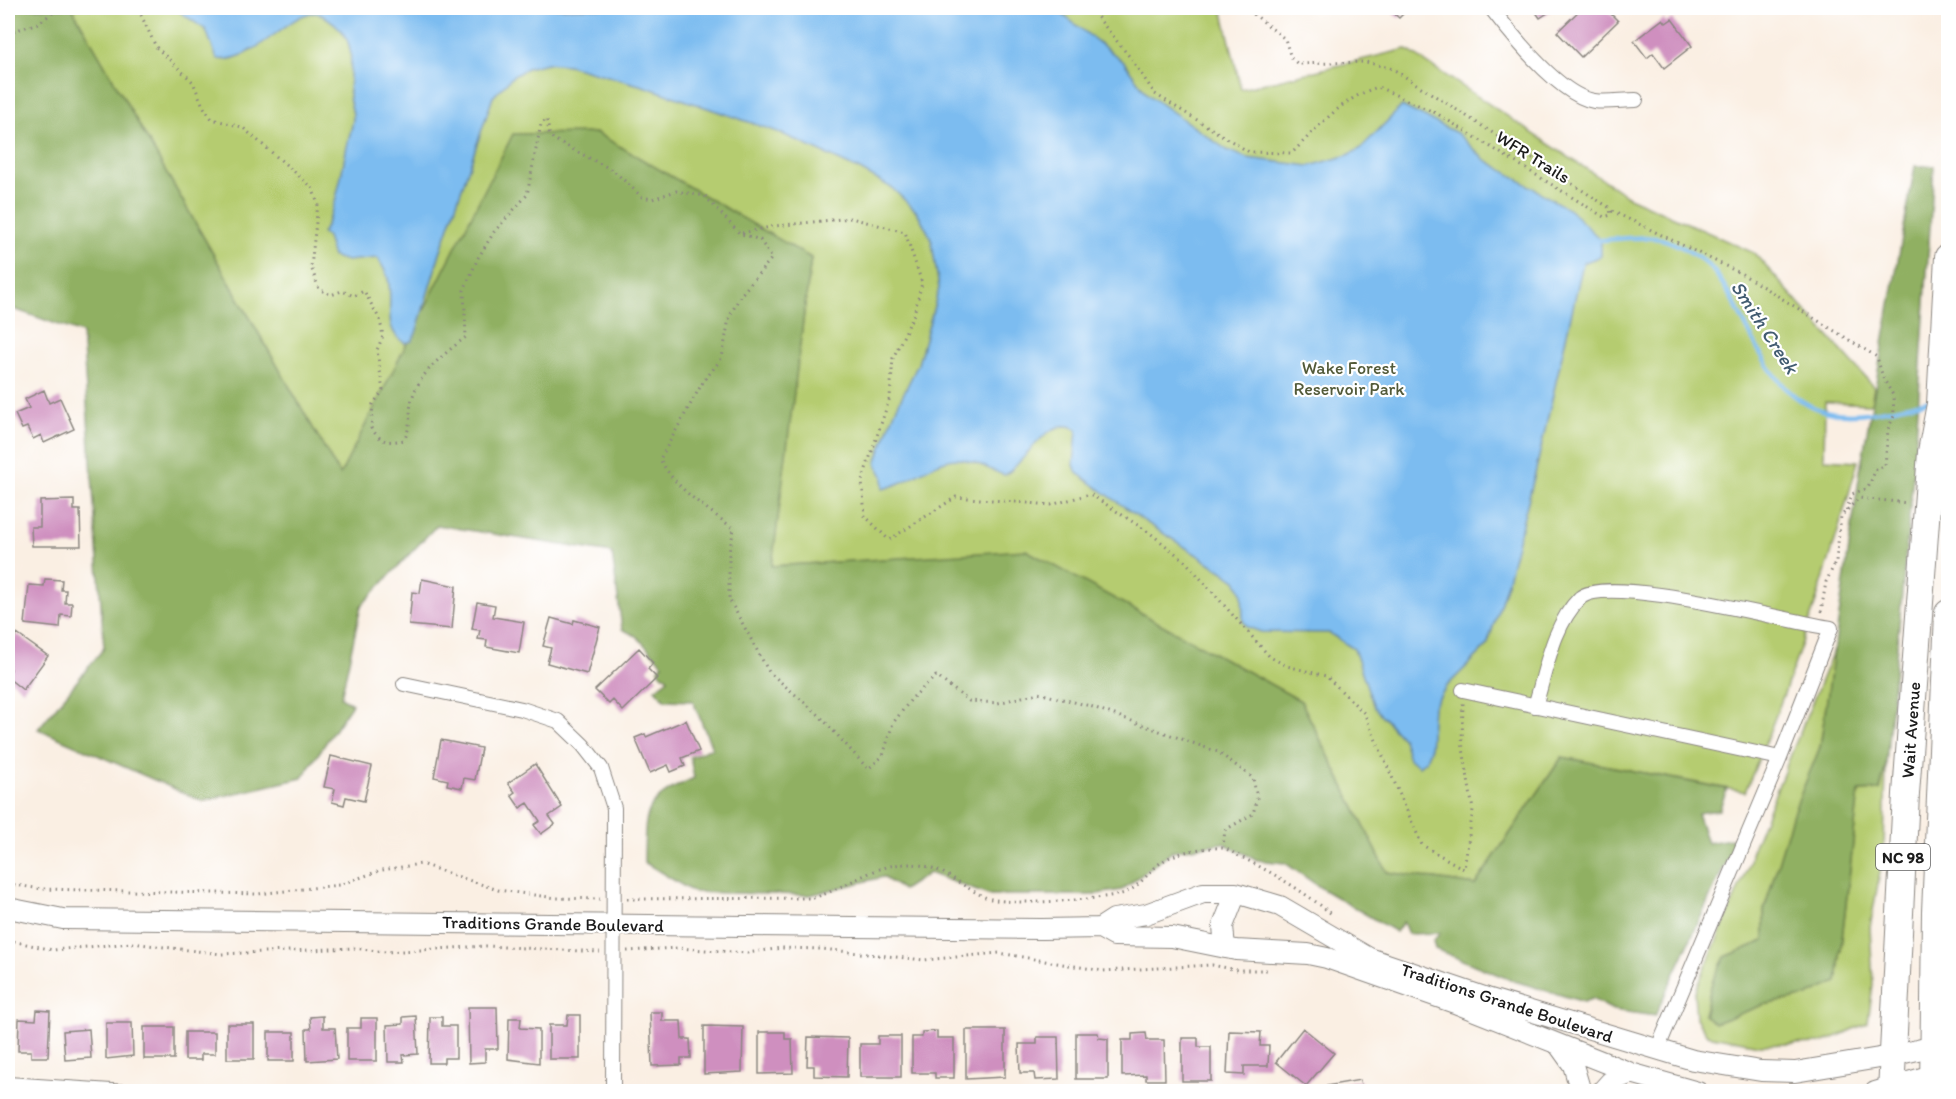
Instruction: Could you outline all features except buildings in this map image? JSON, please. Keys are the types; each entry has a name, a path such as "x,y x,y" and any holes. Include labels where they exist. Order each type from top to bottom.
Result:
{"highway":[{"name":"Wait Avenue","path":"1891,1056 1907,783 1931,452 1940,404 1948,257"},
{"name":"Wait Avenue","path":"1940,404 1948,430"},
{"name":"Wait Avenue","path":"1940,1045 1942,1004 1935,912 1948,613"},
{"name":"NC 98","path":"1938,1079 1940,1045"},
{"name":"NC 98","path":"1886,1091 1891,1056"}],"main road":[{"name":"Traditions Grande Boulevard","path":"1100,928 1114,919 1146,914 1203,893 1236,893 1280,906 1369,958 1487,998 1693,1060 1777,1071 1808,1071 1940,1045"},
{"path":"1225,948 1223,926 1236,893"},
{"name":"Traditions Grande Boulevard","path":"8,908 63,919 1100,928 1114,936 1172,937 1225,948 1327,958 1445,999 1631,1073 1698,1092"},
{"path":"1558,1044 1573,1065 1581,1092"},
{"path":"1601,1092 1610,1082 1631,1073"},
{"path":"1886,1091 1938,1079"}],"street":[{"path":"1491,8 1536,61 1573,91 1593,101 1636,100"},
{"path":"1535,706 1560,627 1582,597 1601,590 1725,606 1831,628 1780,758 1658,1050"},
{"path":"404,684 522,709 558,721 583,745 601,768 614,808 612,1092"},
{"path":"1463,690 1780,758"},
{"path":"8,1083 126,1092"}],"path":[{"path":"8,33 38,23 60,8"},
{"path":"131,8 141,15 156,47 193,82 203,106 212,119 242,127 312,187 318,204 311,267 319,289 331,295 342,291 354,296 364,291 380,320 383,336 377,350 383,391 373,404 370,428 379,440 386,442 404,440 410,428 411,401 422,377 442,355 466,337 464,290 478,258 494,232 527,195 541,124 547,119 553,139 614,171 642,197 652,199 676,191 705,196 739,233 760,240 772,258 740,296 729,318 722,358 704,382 660,459 668,475 687,494 734,529 729,552 729,599 769,672 819,715 868,769 883,756 893,723 912,698 936,676 969,701 998,703 1038,693 1090,706 1200,745 1218,752 1253,778 1257,798 1253,814 1225,830 1222,847"},
{"name":"WFR Trails","path":"1090,8 1129,56 1155,94 1250,152 1293,153 1330,115 1358,93 1378,87 1436,113 1604,217 1608,218 1612,211 1393,69 1366,62 1298,64 1291,58 1285,39 1246,8"},
{"path":"1612,211 1742,274 1877,357 1883,378 1893,397 1894,416 1888,429 1885,466 1875,469 1868,488 1852,494 1846,511"},
{"path":"739,233 775,225 851,218 905,232 922,283 914,314 893,358 890,397 862,481 865,516 889,540 956,497 1051,505 1090,494 1150,533 1185,561 1270,657 1287,666 1326,676 1364,714 1422,845 1464,869 1473,810 1462,742 1463,690"},
{"path":"1824,627 1820,608 1826,582 1836,561 1841,516 1859,498 1928,504"},
{"path":"627,899 813,898 836,891 886,867 905,864 926,866 947,873 986,897 1009,901 1070,901 1124,894 1164,861 1174,856 1222,847 1268,868 1339,920"},
{"path":"8,884 42,889 258,894 339,885 381,870 421,864 498,890 556,898 602,899"},
{"path":"8,940 53,950 132,944 221,954 354,948 386,952 486,946 602,952"},
{"path":"629,951 677,948 747,953 782,948 822,949 924,960 999,953 1103,972 1212,965 1237,970 1274,970"}],"green space":[{"path":"8,8 72,8 340,475 513,134 597,133 811,258 772,566 1026,550 1301,701 1387,872 1475,885 1562,757 1727,789 1719,810 1697,813 1707,843 1731,839 1734,845 1655,1016 1613,1010 1592,999 1584,1002 1511,980 1435,949 1433,941 1440,933 1408,934 1403,922 1396,932 1324,890 1285,863 1257,860 1223,843 1172,851 1122,890 1091,895 988,895 929,873 903,890 883,877 810,895 693,892 644,862 645,829 650,808 656,800 694,778 690,757 712,748 693,701 665,700 655,689 668,679 658,670 663,664 636,636 622,629 612,553 437,525 361,606 341,697 352,704 302,778 202,801 38,729 104,648 82,333 8,307"},
{"name":"Wake Forest Reservoir Park","path":"72,8 1222,8 1241,89 1406,49 1629,197 1754,253 1874,387 1871,404 1825,402 1824,459 1858,461 1807,628 1778,711 1745,792 1562,757 1475,885 1387,872 1301,701 1026,551 771,566 811,258 483,197 340,475"},
{"path":"1915,166 1934,166 1915,455 1886,764 1880,790 1859,791 1837,982 1807,996 1763,1005 1715,1023 1704,1015 1712,982 1725,957 1764,941 1764,910 1793,813 1820,747 1860,471"},
{"path":"1835,646 1820,747 1764,909 1764,941 1725,957 1704,1015 1715,1023 1763,1005 1807,996 1837,981 1859,791 1880,790 1886,764 1884,851 1870,927 1873,984 1868,1023 1822,1043 1759,1045 1707,1035 1696,1018 1694,994 1750,862 1751,853"}],"water":[{"path":"174,8 1054,8 1124,62 1147,94 1227,150 1247,158 1310,166 1348,155 1360,149 1402,106 1457,133 1484,159 1570,210 1601,240 1601,256 1583,263 1536,470 1507,583 1487,646 1446,687 1433,707 1430,750 1426,760 1419,766 1409,759 1403,739 1374,707 1354,649 1329,633 1261,632 1247,627 1243,621 1242,593 1236,580 1144,521 1077,473 1074,465 1077,429 1067,426 1047,433 1005,475 962,459 956,459 937,464 883,489 883,476 876,463 895,411 918,364 939,288 931,238 917,212 892,188 860,170 778,132 643,86 568,65 547,63 527,68 512,77 493,97 440,253 416,333 412,341 405,343 393,331 388,279 378,258 347,261 333,257 327,237 322,234 335,201 353,119 349,95 351,55 347,39 342,31 320,14 305,15 244,54 231,59 217,59 206,30"}],"waterway":[{"name":"Smith Creek","path":"1601,240 1634,238 1665,240 1702,260 1725,287 1773,372 1788,390 1806,404 1829,412 1855,414 1932,400"}]}
